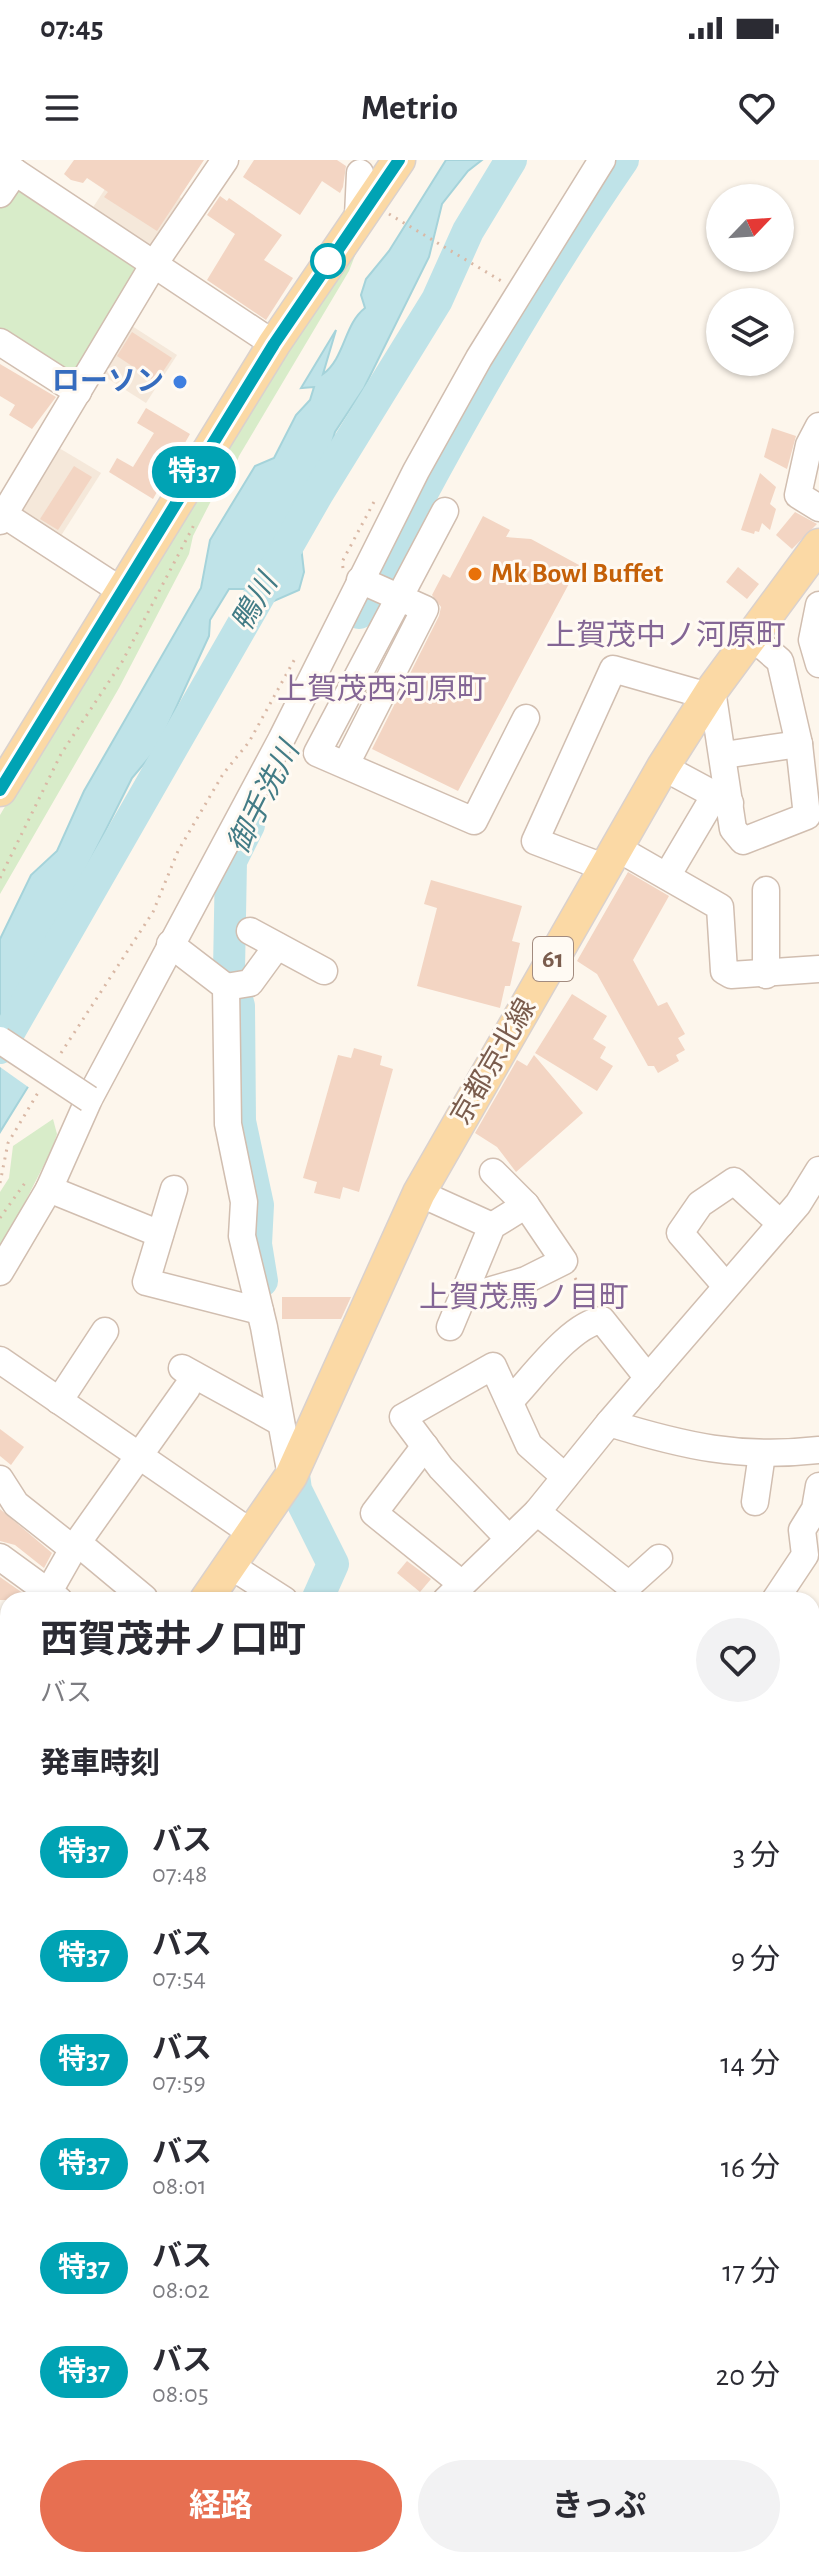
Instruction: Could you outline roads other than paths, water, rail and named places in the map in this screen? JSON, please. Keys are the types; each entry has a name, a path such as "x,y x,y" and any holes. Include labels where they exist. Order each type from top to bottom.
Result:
{"main road":[{"path":"0,790 120,590 374,184"},
{"name":"京都京北線","path":"212,1592 291,1476 419,1193 663,767 710,693 819,545"}],"street":[{"path":"120,590 1,516 154,264 225,160"},
{"path":"300,747 352,576 427,474 520,292 602,160"},
{"path":"0,194 7,167 274,344"},
{"path":"0,342 78,392"},
{"path":"819,426 809,445 798,495 819,508"},
{"path":"0,1272 49,1189 89,1099 170,944 300,747 445,511"},
{"path":"346,764 425,609 352,576"},
{"path":"819,605 812,640 819,664"},
{"path":"751,636 780,661 799,744 807,816 743,841 733,829 722,799 724,755 710,693 613,669 535,841 611,858 667,876 720,907 724,971 731,975 819,969"},
{"path":"300,747 474,821 526,718"},
{"path":"724,755 799,744"},
{"path":"663,767 722,799"},
{"path":"667,876 722,799"},
{"path":"766,890 766,975"},
{"path":"250,931 324,971"},
{"path":"170,944 238,985"},
{"path":"277,946 238,985 228,1124 244,1202 242,1236 260,1311 291,1476"},
{"path":"0,1040 89,1099"},
{"path":"425,1446 374,1513 454,1592 537,1512 609,1423 781,1224 819,1170"},
{"path":"464,1298 526,1280 564,1261 526,1205 493,1172"},
{"path":"726,1286 680,1233 700,1204 734,1181 781,1224"},
{"path":"49,1189 160,1234"},
{"path":"174,1189 146,1282 260,1311"},
{"path":"419,1193 492,1226"},
{"path":"450,1327 492,1226 526,1205"},
{"path":"511,1400 574,1333 590,1322 602,1320 648,1378"},
{"path":"59,1401 105,1331"},
{"path":"0,1360 253,1534"},
{"path":"509,1539 441,1468 403,1417 493,1366 529,1445 565,1477"},
{"path":"52,1592 75,1546 140,1458 184,1378 280,1422"},
{"path":"609,1423 689,1447 762,1454 819,1450"},
{"path":"755,1502 762,1454"},
{"path":"0,1479 16,1504 136,1592"},
{"path":"780,1592 805,1555 802,1530 815,1509 819,1486"},
{"path":"537,1512 629,1585 659,1558"},
{"path":"0,1557 44,1592"},
{"path":"231,1566 272,1592"}],"water":[{"path":"446,160 482,160 468,171 442,204 429,257 364,388 335,432 329,453 313,474 301,546 304,572 299,590 274,601 246,589 229,589 210,620 209,636 158,747 132,778 26,988 13,1033 31,1082 0,1132 0,939 31,875 57,851 84,791 201,588 210,540 255,466 274,458 296,415 310,400 314,387 301,388 336,330 323,374 336,359 353,323 365,308 361,295 366,279 389,251"}],"waterway":[{"name":"鴨川","path":"0,1048 318,493 437,300 468,231 511,160"},
{"name":"御手洗川","path":"359,613 484,382 551,270 623,160"},
{"name":"御手洗川","path":"249,825 231,861 229,970 239,1006 240,1121 258,1205 256,1244 262,1281"},
{"name":"御手洗川","path":"291,1453 296,1490 333,1564 321,1592"}],"place":[{"name":"ローソン","path":"180,382"},
{"name":"Mk Bowl Buffet","path":"475,574"}],"district":[{"name":"上賀茂中ノ河原町","path":"666,636"},
{"name":"上賀茂西河原町","path":"382,690"},
{"name":"上賀茂馬ノ目町","path":"524,1298"}]}
